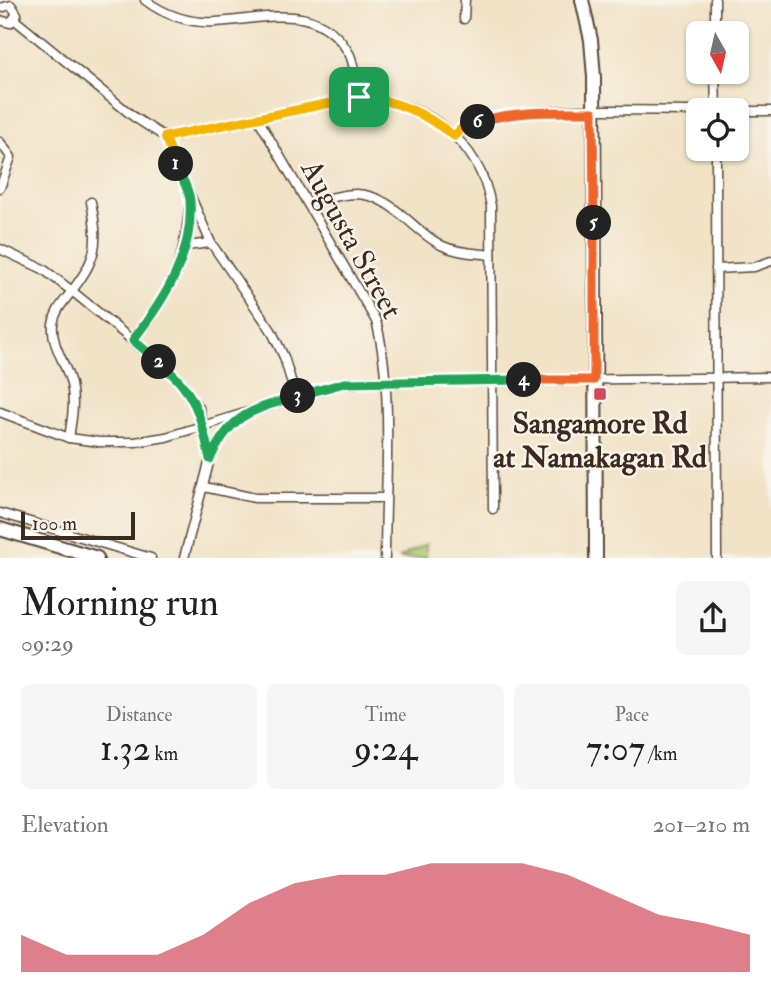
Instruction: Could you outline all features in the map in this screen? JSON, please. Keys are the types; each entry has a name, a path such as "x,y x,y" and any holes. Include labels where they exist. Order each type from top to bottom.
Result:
{"street":[{"path":"145,0 187,20 215,22 284,10 318,19 341,39 351,56 359,97"},
{"path":"464,19 465,0"},
{"path":"582,0 591,40 593,112 596,558"},
{"path":"715,0 715,21"},
{"path":"0,8 16,3 15,20"},
{"path":"0,20 7,23 15,20"},
{"path":"15,20 134,117 165,137 211,243 271,330 284,357 296,397"},
{"path":"165,137 359,97 384,99 409,106 454,136 472,154 487,184 491,206 493,509"},
{"path":"454,136 464,126 501,115 686,111"},
{"path":"749,111 771,111"},
{"name":"Augusta Street","path":"257,117 376,321 383,348 385,381 385,558"},
{"path":"0,142 11,157 0,188"},
{"path":"716,161 717,558"},
{"path":"308,204 341,196 371,197 390,205 443,246 463,252 491,255"},
{"path":"133,340 169,290 186,246 190,199"},
{"path":"69,438 73,394 52,336 57,311 88,271 95,251 91,202"},
{"path":"186,246 211,243"},
{"path":"0,248 43,269 133,340 183,384 199,408 210,459"},
{"path":"716,269 754,267 771,261"},
{"path":"0,412 69,438 99,442 135,442 204,426 344,383 771,377"},
{"path":"184,558 210,459 218,443 242,414"},
{"path":"204,487 255,498 385,498"},
{"path":"0,513 151,558"},
{"path":"0,529 64,553 97,558"}],"green space":[{"path":"426,544 426,558 399,558"}],"place":[{"name":"Sangamore Rd at Namakagan Rd","path":"600,394"}],"route":[{"path":"359,97 384,99 409,106 430,117 454,136 464,126 501,115 527,112 593,112 594,380 344,383 242,414 218,443 210,459 199,408 183,384 133,340 169,290 186,246 190,199 165,137 359,97"}]}
